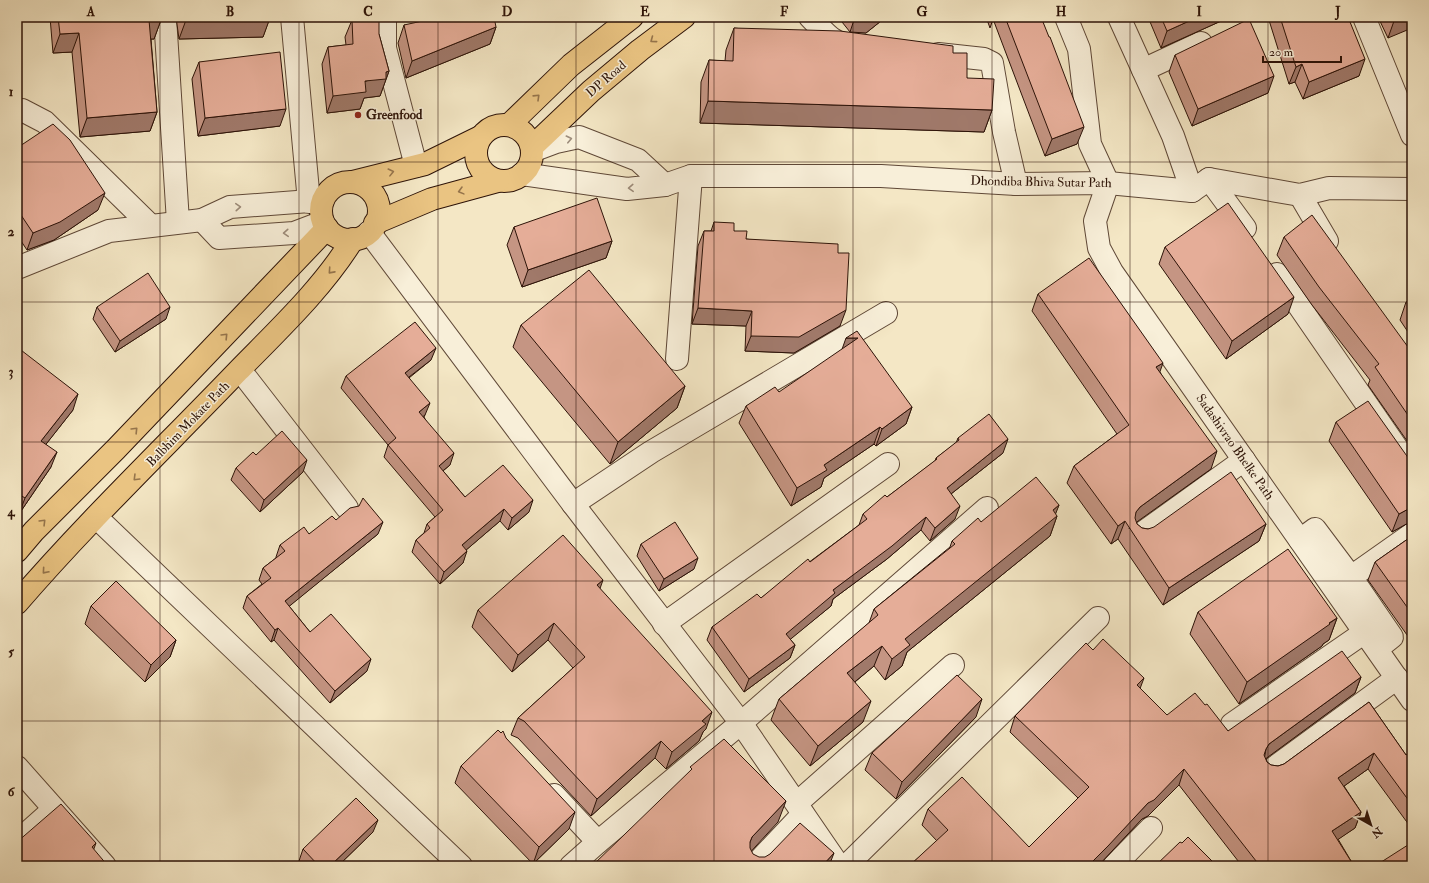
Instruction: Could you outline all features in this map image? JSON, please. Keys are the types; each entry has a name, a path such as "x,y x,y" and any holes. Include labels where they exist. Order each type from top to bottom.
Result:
{"main road":[{"path":"509,124 571,65 632,17"},
{"name":"DP Road","path":"532,149 591,91 684,17"},
{"path":"480,138 425,164 335,186 316,201 325,225 334,235 343,239 366,232 432,199 498,181 509,181 522,174 528,168 532,158 532,149 528,137 520,129 509,124 498,125 488,129 480,138 476,148 476,159 480,169 488,176 498,181"},
{"path":"353,182 362,184 375,197 378,215 366,232"},
{"path":"17,551 34,531 245,315 325,225"},
{"name":"Balbhim Mokate Path","path":"17,603 59,554 240,370 366,232"}],"street":[{"path":"165,17 178,222"},
{"path":"17,268 109,231 202,220 230,207 316,201 292,17"},
{"path":"385,17 385,48 416,166"},
{"path":"810,17 831,38 839,43 870,47"},
{"path":"1066,17 1079,49 1090,144 1108,183"},
{"path":"1119,17 1172,136 1200,185 1259,249 1412,470"},
{"path":"1364,17 1412,134"},
{"path":"1143,70 1219,35"},
{"path":"915,52 984,59 992,63 1004,132 1016,184"},
{"path":"17,111 22,110 46,122 150,226"},
{"path":"532,149 579,137 638,160 664,185"},
{"name":"Dhondiba Bhiva Sutar Path","path":"522,174 627,189 664,185 691,176 881,176 1016,184 1108,183 1200,185 1300,195 1329,188 1412,189"},
{"path":"677,359 691,176"},
{"name":"Sadashivrao Bhelke Path","path":"1108,183 1095,221 1099,248 1112,272 1412,700"},
{"path":"1300,195 1340,259"},
{"path":"202,220 219,238 294,233 325,225"},
{"path":"366,232 741,723 839,866"},
{"path":"573,504 651,452 886,313"},
{"path":"240,370 347,508"},
{"path":"1141,534 1244,460"},
{"path":"664,624 888,464"},
{"path":"572,866 598,842 741,723 986,508"},
{"path":"96,517 461,866"},
{"path":"1300,540 1315,530 1351,577 1392,637 1377,650"},
{"path":"1351,577 1412,534"},
{"path":"846,866 1098,618"},
{"path":"1232,724 1365,632"},
{"path":"754,866 800,809 953,665"},
{"path":"1271,770 1396,678"},
{"path":"17,767 105,866"},
{"path":"540,780 598,842"},
{"path":"17,842 54,809"},
{"path":"1114,866 1151,828"}],"building":[{"path":"58,17 161,17 161,20 149,20 157,112 87,118 79,33 60,34"},
{"path":"186,17 270,17 270,18 186,20"},
{"path":"379,17 379,34 389,71 386,72 386,79 365,81 366,92 333,96 328,47 353,44 352,20"},
{"path":"441,17 494,17 496,27 412,61 404,25"},
{"path":"1005,17 1041,17 1084,127 1052,139"},
{"path":"1161,17 1198,17 1167,31"},
{"path":"1280,17 1348,17 1365,59 1309,82 1302,64 1296,67"},
{"path":"1392,17 1403,17 1394,21"},
{"path":"1249,19 1274,76 1198,109 1175,55"},
{"path":"734,28 840,31 953,46 953,53 967,53 967,78 994,79 992,110 708,101 709,60 733,61"},
{"path":"280,52 286,109 205,118 199,62"},
{"path":"53,124 70,140 105,193 60,222 33,233 17,209 17,148"},
{"path":"597,198 612,241 528,270 514,227"},
{"path":"1228,203 1294,297 1232,341 1165,247"},
{"path":"1312,215 1408,347 1412,350 1412,421 1375,367 1379,364 1319,287 1284,237"},
{"path":"714,222 734,223 734,231 747,231 746,239 838,244 838,253 849,253 846,310 799,337 751,336 752,311 698,308 704,231 714,231"},
{"path":"1089,258 1163,363 1156,367 1217,451 1140,507 1136,512 1135,518 1137,524 1142,528 1148,529 1154,527 1231,472 1266,524 1169,588 1125,521 1118,526 1074,466 1129,425 1038,294"},
{"path":"589,270 685,386 618,442 521,325"},
{"path":"148,273 170,307 120,341 97,307"},
{"path":"1412,298 1412,310 1406,302"},
{"path":"415,322 436,348 405,373 430,403 419,412 454,453 439,466 465,497 503,465 533,500 512,518 504,509 462,545 467,551 444,572 416,540 430,528 427,524 443,510 388,445 396,438 346,376"},
{"path":"857,331 912,407 882,429 880,427 824,465 827,470 797,488 746,406 775,387 779,392 858,338 846,338"},
{"path":"17,347 78,394 41,441 57,452 25,498 17,493"},
{"path":"1368,401 1412,462 1412,507 1399,514 1336,422"},
{"path":"989,414 1008,439 947,488 960,506 935,528 926,517 892,546 833,590 835,593 786,634 795,645 749,679 712,627 757,594 761,598 808,559 810,562 867,519 863,514 885,495 887,497 937,459 936,458 959,440 958,438"},
{"path":"282,431 307,460 264,500 236,468 253,452 256,455"},
{"path":"1036,477 1059,505 1053,510 1057,516 905,639 910,645 892,659 882,646 847,673 871,701 818,746 779,699 878,615 874,609 955,544 952,541 978,518 981,522"},
{"path":"363,498 383,522 285,601 310,632 331,614 371,659 335,691 278,628 275,630 247,596 271,578 263,568 285,551 280,545 304,527 309,534 332,516 336,520 350,508 359,506"},
{"path":"675,522 698,558 664,579 641,544"},
{"path":"563,535 603,580 597,585 712,712 702,721 706,724 672,752 661,741 597,799 524,721 518,718 585,657 554,623 518,655 478,610"},
{"path":"1412,536 1412,614 1375,562"},
{"path":"1288,549 1337,618 1247,682 1198,612"},
{"path":"116,581 176,640 151,665 91,606"},
{"path":"1103,639 1144,678 1137,685 1167,715 1195,693 1205,705 1207,704 1228,731 1342,651 1361,677 1269,744 1264,755 1267,762 1271,765 1278,766 1284,764 1369,702 1406,755 1412,751 1412,805 1374,753 1338,778 1361,812 1332,831 1354,866 1260,866 1184,769 1154,800 1148,803 1088,866 909,866 948,830 928,809 962,777 1029,847 1089,787 1015,716 1086,643 1093,650"},
{"path":"957,675 982,699 902,782 872,753"},
{"path":"498,730 501,733 503,731 506,738 575,812 539,847 461,766"},
{"path":"724,739 786,801 752,837 750,848 753,854 759,857 765,857 770,854 800,823 834,853 822,866 592,866 692,769 690,767"},
{"path":"356,798 378,820 330,866 319,866 303,849"},
{"path":"61,804 96,843 92,847 108,866 17,866 17,842"},
{"path":"1188,837 1217,866 1155,866 1180,842 1182,843"},
{"path":"1411,843 1412,866 1375,866"}],"place":[{"name":"Greenfood","path":"358,115"}]}
